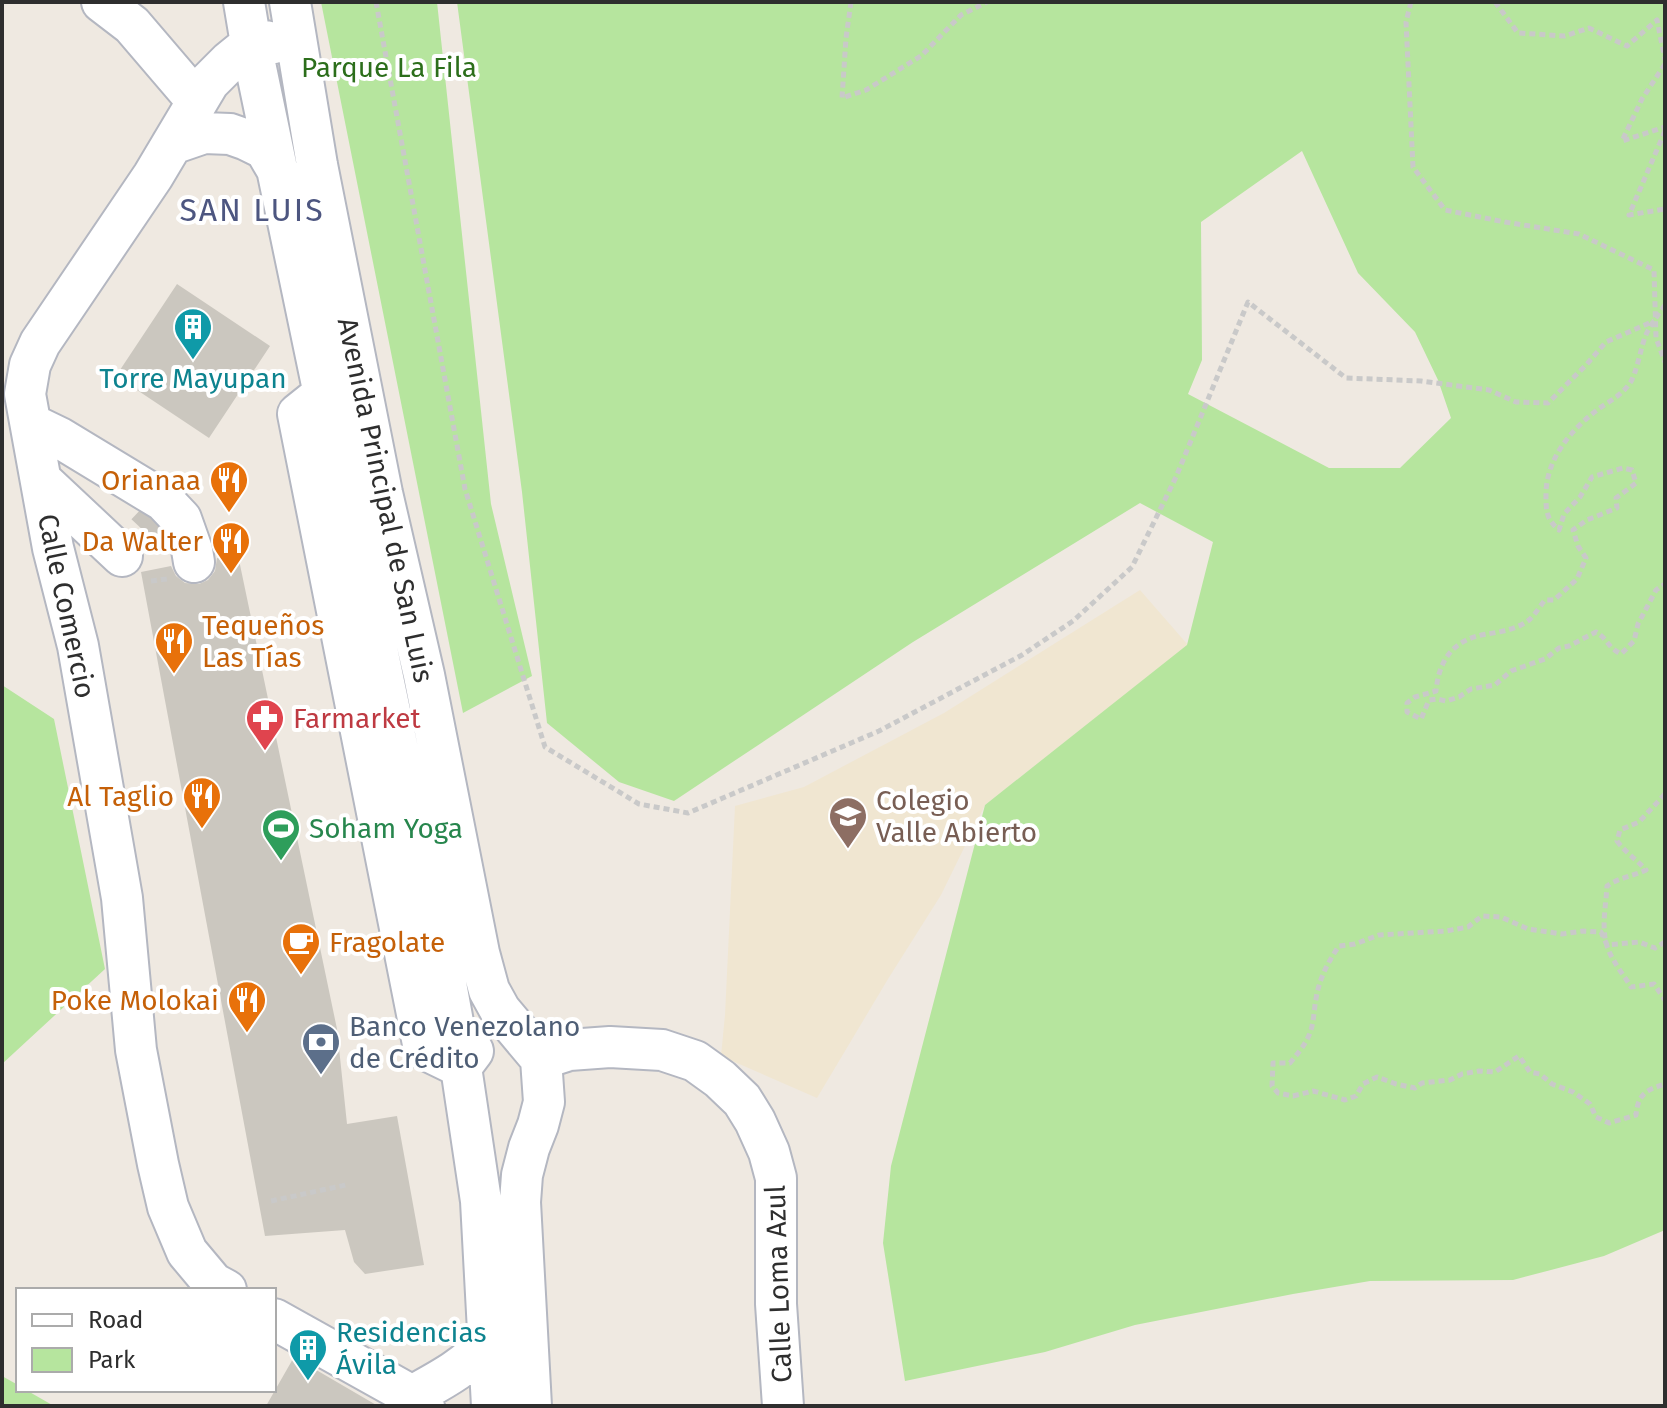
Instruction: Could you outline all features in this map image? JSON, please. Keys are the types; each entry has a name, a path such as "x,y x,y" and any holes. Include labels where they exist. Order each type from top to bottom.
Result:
{"street":[{"path":"102,2 132,25 197,101"},
{"name":"Avenida Principal de San Luis","path":"244,2 442,961 461,1067 481,1201 492,1406"},
{"name":"Avenida Principal de San Luis","path":"290,2 317,165 379,478 424,675 479,953 489,990 500,1010 534,1050"},
{"path":"251,44 265,41 278,45 290,54 304,84"},
{"name":"Calle Comercio","path":"222,1288 213,1283 187,1252 168,1207 158,1164 136,1050 122,898 78,646 53,548 25,394 30,365 40,343 153,176 209,82 251,44"},
{"path":"172,144 204,133 230,134 265,149 279,173"},
{"path":"31,424 60,438 164,501 181,519 194,562"},
{"path":"41,480 122,556"},
{"name":"Calle Loma Azul","path":"461,1067 476,1046 490,1038 503,1036 516,1037 534,1050 610,1047 662,1050 695,1061 742,1100 769,1152 776,1178 776,1304 783,1406"},
{"path":"531,1406 520,1202 522,1175 544,1102 534,1050"},
{"path":"276,1320 418,1401 477,1355 488,1341"}],"path":[{"path":"376,2 465,489 545,747 639,804 688,813 879,731 1022,655 1073,621 1132,567 1176,477 1248,302 1346,378 1421,381 1489,390 1516,402 1548,403 1606,342 1654,321"},
{"path":"851,2 842,98 866,90 921,56 961,15 987,2"},
{"path":"1411,2 1406,22 1413,167 1445,210 1579,234 1654,270 1656,338 1665,362"},
{"path":"1495,2 1518,33 1565,36 1589,28 1627,46 1657,20 1665,62 1642,99 1622,141 1665,129"},
{"path":"1665,129 1629,215 1665,209"},
{"path":"1665,305 1646,335 1632,381 1610,403 1573,430 1551,468 1546,486 1546,508 1549,521 1559,530 1564,514 1580,497 1592,477 1623,468 1632,470 1636,483 1616,498 1617,508 1587,520 1573,530 1586,558 1577,579 1554,600 1545,600 1530,620 1497,634 1483,635 1450,650 1438,673 1436,691 1415,697 1407,703 1407,712 1421,719 1429,700 1446,701 1471,689 1495,685 1511,671 1545,659 1559,648 1596,632 1604,637 1610,649 1621,654 1634,641 1638,624 1656,590 1665,584"},
{"path":"1607,945 1607,886 1646,870 1626,854 1617,841 1620,830 1639,822 1665,794"},
{"path":"1665,1000 1654,984 1631,987 1601,932 1562,934 1528,929 1501,917 1482,916 1468,927 1379,935 1339,946 1322,976 1310,1032 1304,1045 1290,1063 1273,1063 1272,1086 1278,1093 1293,1096 1313,1091 1345,1100 1356,1096 1363,1084 1377,1077 1415,1088 1422,1083 1450,1080 1462,1074 1495,1072 1519,1056 1530,1072 1540,1074 1552,1084 1573,1092 1590,1104 1596,1117 1609,1123 1636,1115 1637,1102 1646,1091 1665,1084"},
{"path":"1607,945 1639,942 1655,948 1665,942"},
{"path":"271,1201 346,1185"}],"shaded area":[{"name":"Colegio Valle Abierto","path":"1140,590 1188,645 985,805 941,895 817,1098 721,1056 735,806 804,787 944,713"}],"green space":[{"name":"Parque La Fila","path":"321,2 437,2 491,504 532,676 463,713"},
{"path":"457,2 1665,2 1665,1230 1604,1256 1513,1280 1370,1281 1135,1325 1045,1352 905,1381 883,1243 891,1166 985,805 1187,645 1213,542 1140,503 913,642 674,801 619,782 547,723 522,492","holes":["1302,151 1358,273 1415,332 1438,380 1451,418 1400,468 1329,468 1188,394 1202,360 1201,222"]},
{"path":"2,685 54,719 105,969 2,1064"},
{"path":"2,1376 16,1384 16,1392 30,1392 54,1406 2,1406"}],"building":[{"name":"Torre Mayupan","path":"177,284 270,346 209,438 116,376"},
{"path":"217,558 239,560 337,1029 347,1124 397,1116 424,1265 365,1274 354,1262 345,1230 265,1236 141,572 171,566 176,576 185,583 199,584 208,580 215,571"},
{"name":"Residencias Ávila","path":"294,1357 378,1406 266,1406"}],"tunnel":[{"path":"146,533 180,497"}],"place":[{"name":"Torre Mayupan","path":"193,361"},
{"name":"Orianaa","path":"229,514"},
{"name":"Da Walter","path":"231,575"},
{"name":"Tequeños Las Tías","path":"174,675"},
{"name":"Farmarket","path":"265,752"},
{"name":"Al Taglio","path":"202,830"},
{"name":"Colegio Valle Abierto","path":"848,850"},
{"name":"Soham Yoga","path":"281,862"},
{"name":"Fragolate","path":"301,976"},
{"name":"Poke Molokai","path":"247,1034"},
{"name":"Banco Venezolano de Crédito","path":"321,1076"},
{"name":"Residencias Ávila","path":"308,1382"}],"district":[{"name":"SAN LUIS","path":"252,210"}]}
